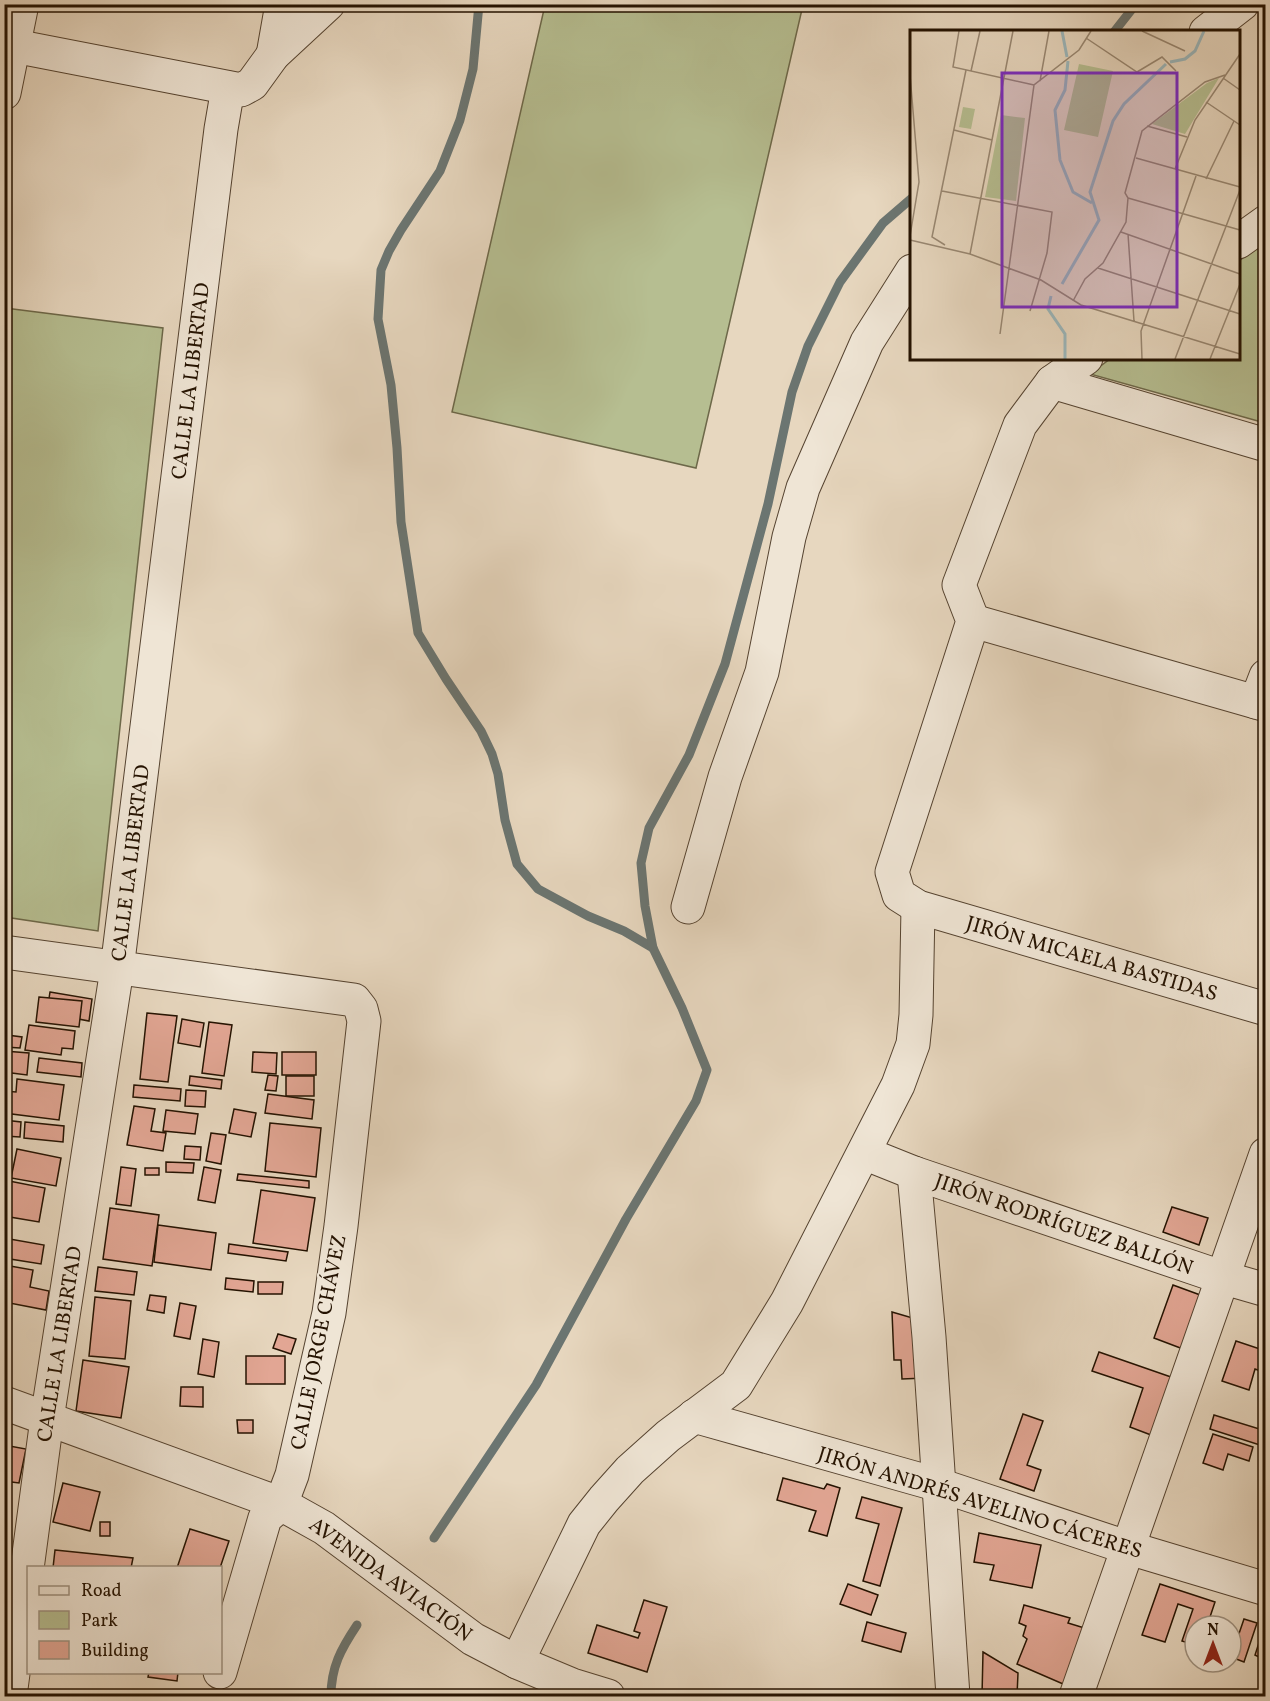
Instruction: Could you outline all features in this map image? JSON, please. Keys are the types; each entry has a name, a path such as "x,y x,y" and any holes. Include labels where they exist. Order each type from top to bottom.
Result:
{"street":[{"path":"4,93 9,45 22,4"},
{"path":"273,55 282,4"},
{"path":"9,45 241,90 252,84 273,55 328,4"},
{"path":"1209,30 1242,4"},
{"name":"CALLE LA LIBERTAD","path":"27,1566 47,1419 117,969 221,129 228,88"},
{"path":"1240,241 1266,222"},
{"path":"688,907 725,777 762,672 789,537 803,488 867,342 910,274"},
{"path":"517,1662 584,1524 630,1470 668,1436 736,1384 787,1302 898,1085 913,1044 916,1015 918,907 899,895 892,872 973,621 959,585 1020,425 1052,382 1083,360"},
{"path":"1052,382 1266,445"},
{"path":"973,621 1262,694"},
{"name":"JIRÓN MICAELA BASTIDAS","path":"918,907 1266,1009"},
{"path":"4,952 117,969"},
{"name":"CALLE JORGE CHÁVEZ","path":"117,969 354,1000 361,1009 364,1021 341,1226 328,1313 292,1475 281,1504 265,1518 222,1665"},
{"name":"JIRÓN RODRÍGUEZ BALLÓN","path":"864,1153 914,1173 1221,1277 1266,1290"},
{"path":"1076,1696 1266,1154"},
{"path":"914,1173 929,1337 953,1696"},
{"name":"AVENIDA AVIACIÓN","path":"4,1403 281,1504 324,1528 473,1639 517,1662 572,1685 608,1696"},
{"name":"JIRÓN ANDRÉS AVELINO CÁCERES","path":"694,1416 939,1485 1129,1548 1266,1589"},
{"name":"CALLE LA LIBERTAD","path":"10,1696 27,1569"},
{"name":"CALLE JORGE CHÁVEZ","path":"213,1696 219,1674"}],"green space":[{"path":"545,5 803,5 696,468 452,412"},
{"path":"1265,241 1265,423 1090,374 1109,360 1240,360 1240,260"},
{"path":"5,308 163,328 98,931 5,917"}],"building":[{"path":"50,992 92,999 89,1021 68,1017 67,1022 46,1018"},
{"path":"39,997 82,1001 79,1027 36,1022"},
{"path":"147,1013 177,1016 168,1082 140,1079"},
{"path":"182,1019 204,1023 200,1047 178,1043"},
{"path":"209,1022 232,1025 224,1076 202,1073"},
{"path":"29,1025 75,1031 73,1049 62,1048 61,1055 25,1050"},
{"path":"7,1035 22,1037 20,1048 5,1047"},
{"path":"4,1051 29,1053 27,1075 4,1072"},
{"path":"253,1052 277,1053 276,1074 252,1072"},
{"path":"282,1052 316,1052 316,1075 282,1075"},
{"path":"39,1058 82,1063 81,1077 37,1072"},
{"path":"268,1075 278,1076 276,1091 265,1090"},
{"path":"190,1076 222,1080 221,1089 189,1085"},
{"path":"286,1076 314,1076 314,1096 286,1096"},
{"path":"17,1079 64,1085 59,1120 4,1113 4,1091 16,1092"},
{"path":"134,1085 181,1089 180,1101 133,1097"},
{"path":"186,1090 206,1091 205,1107 185,1106"},
{"path":"268,1094 314,1100 312,1119 265,1113"},
{"path":"134,1106 155,1109 151,1131 166,1133 163,1151 127,1145"},
{"path":"234,1109 256,1113 251,1137 229,1133"},
{"path":"166,1110 198,1114 195,1134 163,1131"},
{"path":"4,1120 21,1122 20,1137 4,1136"},
{"path":"25,1122 64,1126 63,1142 24,1138"},
{"path":"270,1123 321,1128 316,1177 265,1171"},
{"path":"211,1133 226,1135 221,1164 206,1161"},
{"path":"185,1146 201,1147 200,1160 184,1159"},
{"path":"17,1149 61,1158 56,1186 11,1178"},
{"path":"166,1162 194,1163 193,1173 166,1172"},
{"path":"121,1167 136,1169 131,1206 116,1204"},
{"path":"204,1167 221,1170 215,1203 198,1200"},
{"path":"145,1168 159,1168 159,1175 145,1175"},
{"path":"238,1174 309,1181 309,1188 237,1180"},
{"path":"4,1180 45,1188 39,1222 4,1216"},
{"path":"261,1190 315,1198 307,1251 253,1243"},
{"path":"1172,1207 1208,1218 1199,1245 1163,1232"},
{"path":"110,1208 159,1215 152,1266 103,1259"},
{"path":"158,1225 216,1233 211,1270 154,1262"},
{"path":"4,1238 44,1245 41,1264 4,1258"},
{"path":"229,1244 288,1252 286,1261 228,1253"},
{"path":"10,1266 33,1270 30,1287 49,1291 46,1310 4,1302"},
{"path":"98,1267 137,1272 134,1295 95,1291"},
{"path":"226,1278 254,1281 253,1292 225,1289"},
{"path":"258,1282 283,1282 282,1294 258,1294"},
{"path":"1173,1285 1203,1296 1183,1349 1154,1338"},
{"path":"150,1295 166,1297 164,1313 147,1310"},
{"path":"95,1297 131,1301 125,1359 89,1356"},
{"path":"180,1303 196,1306 190,1339 174,1336"},
{"path":"892,1312 923,1321 925,1378 902,1379 901,1360 894,1360"},
{"path":"278,1334 296,1339 291,1354 273,1348"},
{"path":"203,1339 219,1342 214,1377 198,1374"},
{"path":"1236,1341 1266,1351 1266,1373 1255,1369 1249,1390 1222,1381"},
{"path":"1099,1352 1171,1377 1151,1435 1130,1427 1143,1388 1092,1371"},
{"path":"246,1356 285,1356 285,1384 246,1384"},
{"path":"83,1360 129,1367 121,1418 76,1411"},
{"path":"181,1387 203,1387 203,1407 180,1406"},
{"path":"1023,1414 1043,1421 1027,1465 1041,1470 1034,1491 1000,1479"},
{"path":"1214,1415 1266,1431 1266,1447 1210,1429"},
{"path":"237,1420 253,1420 253,1433 238,1433"},
{"path":"1213,1434 1253,1447 1249,1461 1228,1454 1223,1470 1203,1463"},
{"path":"4,1445 26,1449 19,1483 4,1481"},
{"path":"783,1478 824,1489 827,1484 840,1488 827,1536 809,1531 816,1511 777,1500"},
{"path":"63,1483 100,1492 90,1531 53,1522"},
{"path":"862,1497 902,1508 880,1586 863,1581 879,1524 856,1518"},
{"path":"100,1522 110,1522 110,1536 100,1536"},
{"path":"190,1529 229,1541 221,1566 178,1566"},
{"path":"979,1533 1041,1545 1032,1588 990,1580 994,1565 974,1562"},
{"path":"55,1550 133,1558 131,1566 53,1566"},
{"path":"848,1584 878,1595 871,1615 840,1604"},
{"path":"1160,1584 1215,1602 1211,1614 1191,1614 1193,1609 1178,1604 1165,1642 1142,1635"},
{"path":"644,1600 667,1607 647,1672 588,1653 597,1625 638,1638 640,1633 634,1631"},
{"path":"1024,1605 1070,1618 1068,1623 1091,1630 1070,1687 1017,1664 1027,1639 1023,1636 1026,1626 1019,1623"},
{"path":"1244,1619 1257,1623 1244,1662 1243,1662"},
{"path":"867,1622 906,1633 901,1652 862,1641"},
{"path":"1264,1627 1266,1628 1266,1646 1261,1658 1255,1655"},
{"path":"983,1652 1018,1673 1017,1696 982,1696"},
{"path":"149,1674 178,1674 177,1681 148,1677"}],"waterway":[{"path":"479,4 473,69 460,120 440,171 401,230 381,270 378,319 391,385 401,522 418,633 481,731 492,754 498,774 505,820 517,864 538,889 588,916 624,931 653,948"},
{"path":"1116,30 1136,4"},
{"path":"434,1538 536,1385 626,1219 696,1101 707,1070 682,1008 653,948 645,906 641,863 649,828 689,755 725,664 768,504 792,392 808,346 840,282 883,223 910,200"},
{"path":"331,1696 331,1686 338,1659 357,1625"}]}
